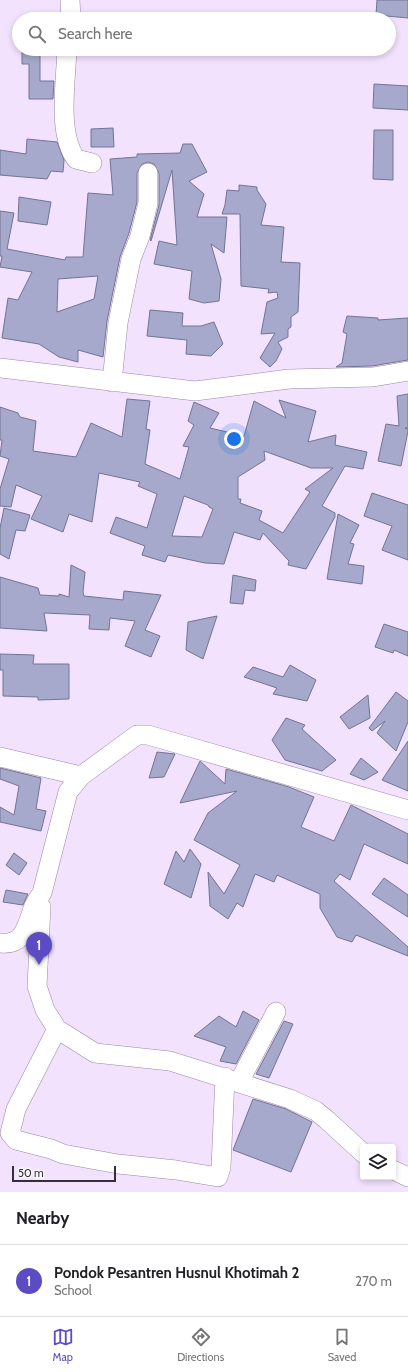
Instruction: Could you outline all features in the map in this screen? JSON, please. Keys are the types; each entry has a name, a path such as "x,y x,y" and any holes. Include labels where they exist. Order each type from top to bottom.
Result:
{"street":[{"path":"70,0 71,12"},
{"path":"68,56 64,127 68,144 76,159 92,163"},
{"path":"112,382 118,323 131,259 140,236 148,202 148,173"},
{"path":"0,368 195,391 289,379 373,377 408,371"},
{"path":"360,1150 316,1111 271,1092 170,1061 95,1053 57,1029 45,1010 37,986 42,893 68,792 81,776 138,734 148,735 408,810"},
{"path":"0,756 81,776"},
{"path":"0,943 8,944 19,939 29,925 34,907 42,893"},
{"path":"57,1029 16,1109 10,1133 16,1140 51,1149 63,1154 118,1164 176,1170 216,1184 221,1167 232,1080 276,1012"},
{"path":"396,1171 408,1177"}],"building":[{"path":"377,0 408,0 408,18 396,17 396,12 376,12"},
{"path":"22,56 40,56 40,81 54,81 53,99 29,99 29,64 22,64"},
{"path":"374,84 408,86 408,110 373,108"},
{"path":"113,128 114,147 91,147 91,129"},
{"path":"374,130 393,130 393,180 373,179"},
{"path":"27,139 57,142 64,160 63,172 51,171 47,179 0,175 0,150 26,154"},
{"path":"183,144 192,144 207,172 189,181 204,194 197,217 227,217 224,253 211,244 221,279 219,301 204,303 189,299 192,271 154,264 159,241 177,245 172,170 151,241 150,240 159,205 159,173 154,164 148,162 142,164 137,173 137,202 129,233 120,257 107,321 103,357 78,350 78,362 59,357 39,344 2,338 8,298 18,300 32,272 0,267 2,256 0,256 0,211 14,213 7,249 65,260 66,257 83,257 88,193 113,195 110,159 137,157 137,154 180,153","holes":["98,276 94,299 57,312 58,279"]},
{"path":"239,185 257,187 257,190 266,204 261,225 284,227 281,262 300,263 298,312 291,317 291,327 288,329 288,337 278,342 282,349 276,361 270,367 260,358 275,333 261,334 267,302 278,298 277,292 268,293 269,289 241,286 240,214 222,214 227,190 239,191"},
{"path":"19,197 51,202 47,225 18,221"},
{"path":"150,310 183,313 182,326 201,326 214,322 223,344 211,356 186,354 187,340 147,336"},
{"path":"347,316 378,318 378,320 408,318 408,360 372,366 336,367 342,363 347,334 343,332"},
{"path":"408,394 408,428 405,428 408,429 408,431 401,466 378,461 386,424 399,426 397,396"},
{"path":"127,399 150,401 146,429 150,430 145,464 180,479 189,447 183,446 194,425 188,421 194,402 219,413 210,428 244,436 254,401 286,418 279,400 316,411 308,442 336,435 335,445 367,452 363,469 345,466 322,506 335,513 335,517 306,569 288,565 289,561 263,533 260,540 234,532 224,564 205,563 168,555 165,562 142,555 145,546 110,533 116,517 147,528 157,494 138,486 140,482 99,473 92,522 69,514 63,532 31,519 42,496 16,485 11,507 0,506 0,489 9,459 0,456 2,440 0,440 0,407 18,413 20,417 36,421 33,451 76,457 91,423 122,437","holes":["264,451 311,468 333,468 305,489 310,492 283,533 259,520 262,511 240,503 241,499 238,499 238,477 265,460","184,496 208,505 213,509 202,537 172,536"]},
{"path":"372,493 408,505 408,560 382,550 392,526 364,516"},
{"path":"4,508 30,515 25,531 16,530 9,559 0,554 0,528"},
{"path":"338,514 359,525 350,543 354,544 348,564 364,566 362,584 327,579"},
{"path":"71,565 85,572 84,596 123,600 124,591 161,595 145,630 160,636 151,657 125,646 135,621 110,618 109,630 89,629 90,615 44,613 47,631 0,628 0,577 38,588 40,595 59,596 59,594 69,597"},
{"path":"233,575 256,580 255,591 245,590 243,604 230,603"},
{"path":"217,616 203,659 186,650 188,622"},
{"path":"384,624 408,632 408,656 394,650 393,653 375,647"},
{"path":"0,654 34,655 33,664 69,664 69,699 38,700 38,697 3,696 3,670 0,670"},
{"path":"290,665 316,680 307,701 273,694 277,688 244,677 253,667 283,677"},
{"path":"396,692 408,701 408,722 396,751 377,733 385,721 372,731 369,728"},
{"path":"368,695 370,718 349,729 340,717"},
{"path":"286,718 305,725 302,729 336,760 322,771 285,760 272,740"},
{"path":"408,741 408,791 382,780"},
{"path":"157,752 175,754 164,777 149,778"},
{"path":"361,758 378,772 364,780 350,774"},
{"path":"200,761 225,784 226,769 289,787 314,797 301,827 334,841 351,805 408,834 408,864 364,844 350,880 340,874 334,881 408,947 408,956 356,935 352,942 337,937 320,908 320,894 277,875 274,882 255,874 243,907 237,903 228,919 210,906 208,872 224,894 240,865 194,840 208,813 237,791 180,803"},
{"path":"0,768 41,778 36,809 46,811 41,831 0,822 0,807 14,815 19,786 0,779"},
{"path":"190,849 201,864 191,898 164,884 176,851 184,862"},
{"path":"14,853 27,863 19,875 6,865"},
{"path":"384,878 408,895 408,917 372,894"},
{"path":"6,890 28,894 23,905 3,902"},
{"path":"243,1011 259,1020 236,1064 220,1061 226,1047 194,1036 219,1016 236,1027"},
{"path":"284,1021 293,1024 269,1078 256,1074"},
{"path":"253,1099 286,1109 312,1122 291,1172 233,1150"}],"place":[{"name":"Pondok Pesantren Husnul Khotimah 2","path":"39,965"}]}
